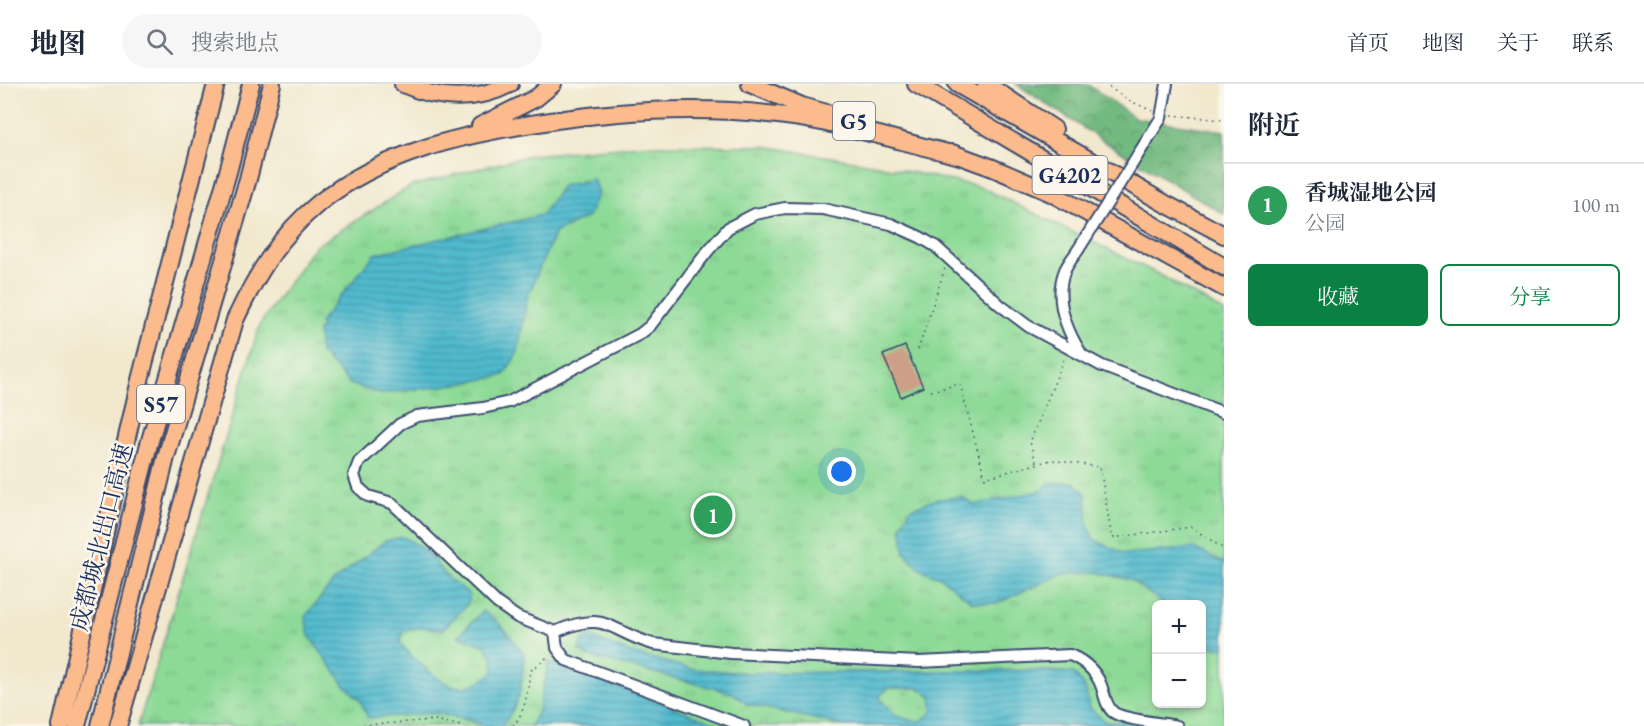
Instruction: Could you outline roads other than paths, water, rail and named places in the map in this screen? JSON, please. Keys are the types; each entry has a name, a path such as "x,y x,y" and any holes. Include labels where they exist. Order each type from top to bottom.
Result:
{"highway":[{"path":"61,726 140,380 215,84"},
{"name":"成都城北出口高速","path":"77,726 150,444 251,84"},
{"name":"成都城北出口高速","path":"100,726 166,457 248,179 272,84"},
{"path":"404,84 426,93 446,97 484,94 510,84"},
{"path":"118,726 236,320 265,262 299,222 318,204 354,178 376,166 507,114 536,98 553,84"},
{"name":"G5","path":"750,84 802,106 918,140 993,168 1051,193 1224,288"},
{"name":"G4202","path":"916,84 1224,267"},
{"name":"G4202","path":"957,84 1164,203"},
{"path":"986,84 1164,203 1224,235"},
{"path":"435,144 485,132 568,118 637,111 682,110 800,118 863,130 960,156"}],"street":[{"path":"1082,355 1068,333 1062,311 1061,292 1065,270 1161,118 1167,84"},
{"path":"1177,726 1126,718 1113,712 1106,703 1096,674 1082,660 1070,655 920,662 743,654 653,644 598,622 585,622 555,632 517,617 497,603 392,503 368,496 358,487 354,475 359,462 400,424 417,416 483,408 509,402 640,334 650,326 728,228 755,214 786,208 823,209 891,224 935,246 1000,305 1028,326 1102,366 1224,413"},
{"path":"555,632 558,648 566,660 744,726"}],"water":[{"path":"593,179 598,193 588,217 555,232 527,298 518,352 504,375 465,383 381,394 350,384 320,353 318,331 321,327 319,323 375,254 542,215 562,186"},
{"path":"1074,482 1086,494 1088,523 1093,539 1125,554 1194,548 1224,563 1224,648 1206,646 1206,600 1158,600 1131,580 1097,572 1063,573 998,603 972,602 940,577 920,569 905,553 901,526 911,508 937,499 961,497 974,505 1040,491 1050,483"},
{"path":"402,537 424,550 450,579 469,594 468,604 442,630 422,627 403,632 400,642 410,655 449,685 465,687 483,679 494,672 493,658 485,645 458,636 483,611 501,625 524,654 520,692 513,709 501,726 483,726 476,722 436,713 368,718 360,700 344,684 309,636 305,617 335,580 385,541"},
{"path":"590,637 631,653 692,669 750,673 1037,670 1073,673 1084,685 1090,708 1105,722 1136,722 1157,726 846,726 747,704 733,693 587,656 579,650 582,641","holes":["888,688 919,688 931,697 933,711 921,721 897,715 879,697"]},
{"path":"549,662 724,726 530,726 537,714"}],"place":[{"name":"香城湿地公园","path":"713,515"}]}
